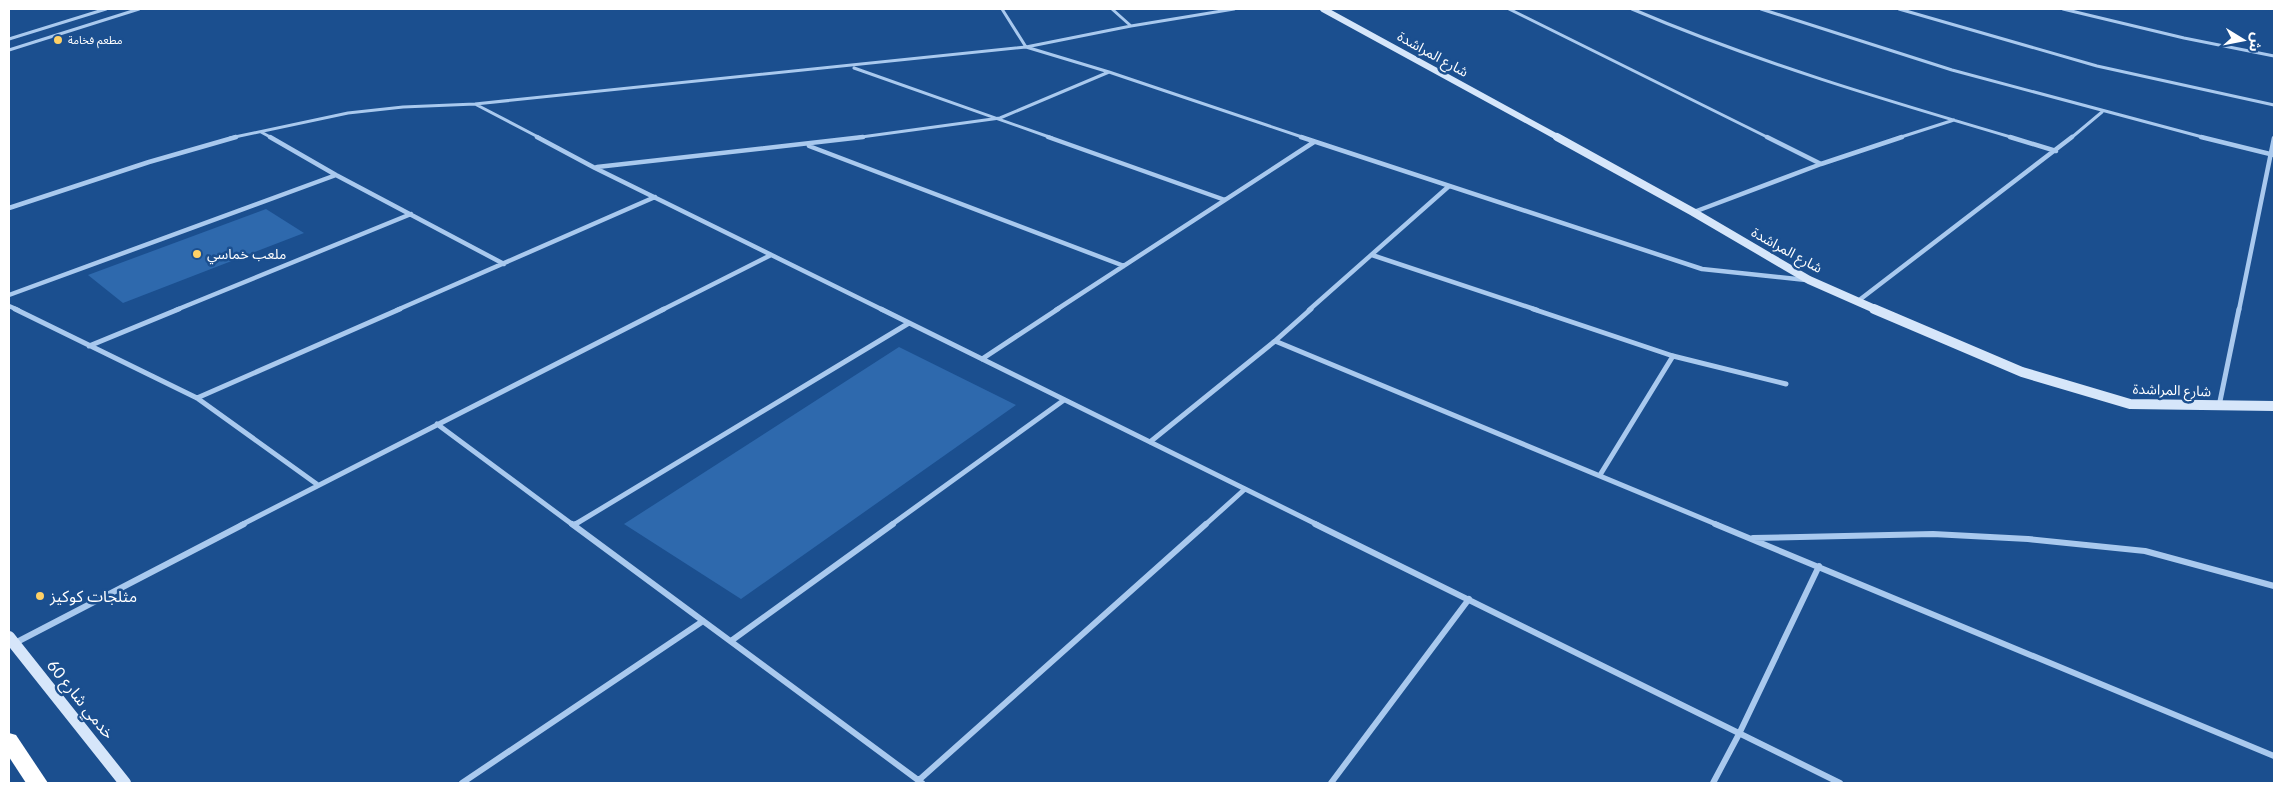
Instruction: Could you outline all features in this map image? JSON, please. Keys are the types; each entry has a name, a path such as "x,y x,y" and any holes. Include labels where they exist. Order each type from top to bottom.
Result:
{"highway":[{"path":"9,741 33,781"}],"street":[{"path":"9,39 106,9"},
{"path":"9,50 140,9"},
{"path":"1002,9 1026,47 1109,72 1448,187 1702,269 1809,280"},
{"path":"1112,9 1131,26"},
{"path":"9,208 186,150 348,113 475,104 1026,47 1131,26 1234,9"},
{"name":"شارع المراشدة","path":"1323,9 1693,212 1809,280 1934,336 2022,372 2130,404 2274,406"},
{"path":"1508,9 1821,164"},
{"path":"1632,9 1674,28 1744,54 2056,151"},
{"path":"1761,9 1925,64 2102,112 2273,154"},
{"path":"1899,9 2097,66 2274,105"},
{"path":"2063,9 2184,38 2274,56"},
{"path":"850,66 1000,118 1225,200"},
{"path":"595,168 807,145 1000,118 1109,72"},
{"path":"475,104 595,168 1840,783"},
{"path":"1858,301 2056,151 2102,112"},
{"path":"1693,212 1821,164 1955,120"},
{"path":"260,132 336,175 504,264"},
{"path":"2219,406 2273,154 2274,138"},
{"path":"982,359 1314,142"},
{"path":"807,145 1124,266"},
{"path":"9,295 336,175"},
{"path":"1150,442 1275,341 1448,187"},
{"path":"197,398 655,197"},
{"path":"89,346 411,214"},
{"path":"11,642 771,255"},
{"path":"1372,255 1673,356 1786,384"},
{"path":"9,306 197,398 318,485"},
{"path":"574,526 908,322"},
{"path":"1275,341 2274,756"},
{"path":"1600,475 1673,356"},
{"path":"730,642 1064,400"},
{"path":"437,424 920,782 1245,489"},
{"path":"1751,538 1933,534 2028,539 2146,551 2274,586"},
{"path":"1713,783 1740,734 1819,566"},
{"path":"1331,783 1469,600"},
{"path":"462,783 704,621"},
{"name":"خدمي شارع 60","path":"11,642 125,783"}],"shaded area":[{"name":"ملعب خماسي","path":"266,209 304,233 123,303 88,275"},
{"path":"899,347 1016,405 741,599 624,524"}],"place":[{"name":"مطعم فخامة","path":"58,40"},
{"name":"ملعب خماسي","path":"197,254"},
{"name":"مثلجات كوكيز","path":"40,596"}]}
